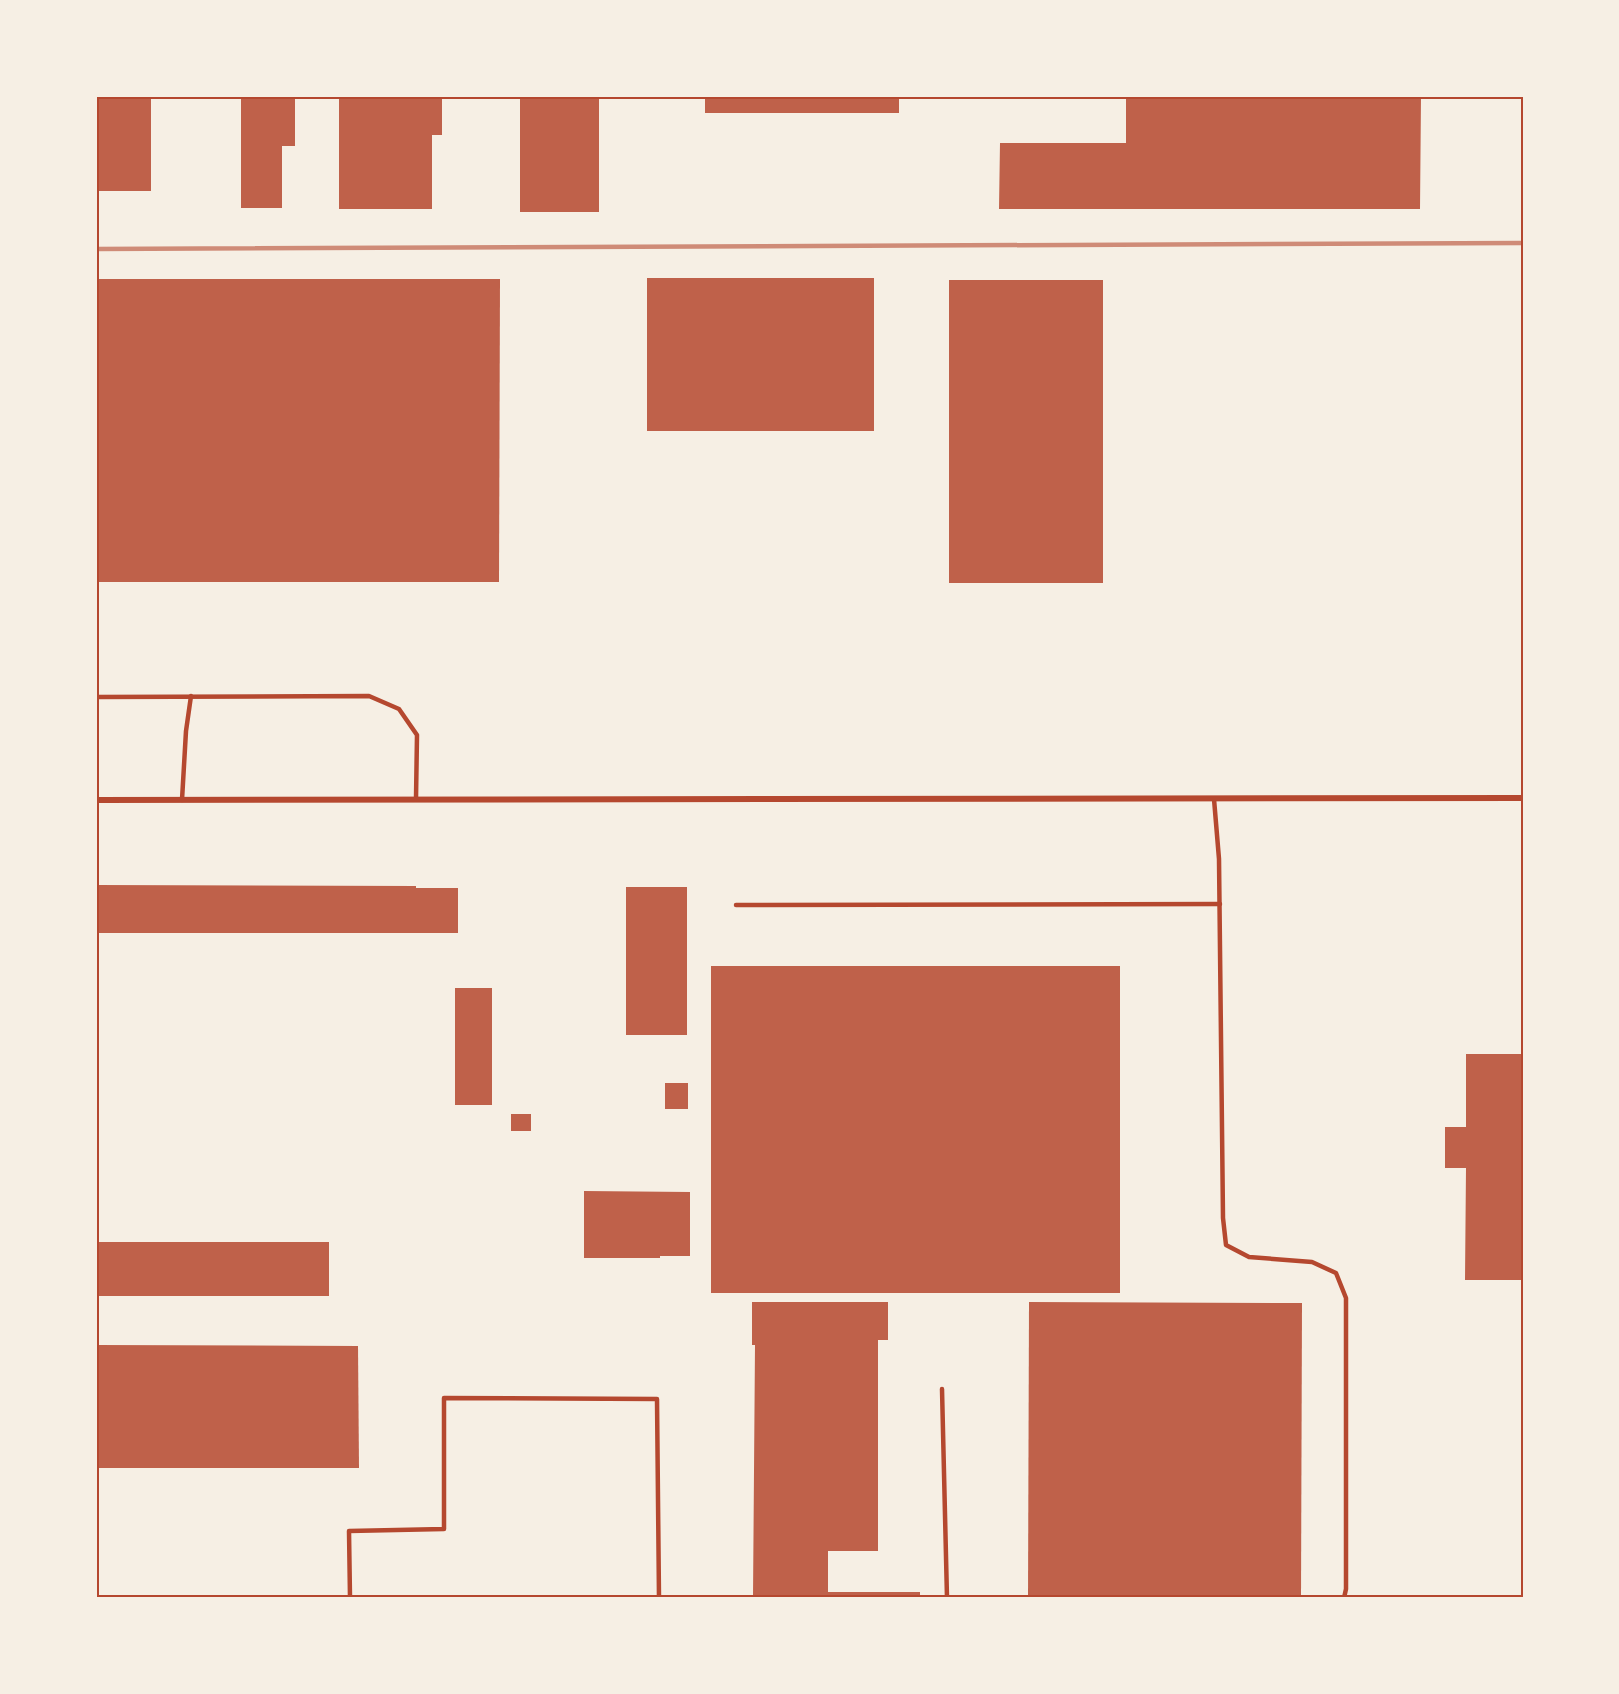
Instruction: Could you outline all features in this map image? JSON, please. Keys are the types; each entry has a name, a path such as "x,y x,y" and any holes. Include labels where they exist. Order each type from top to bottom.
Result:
{"street":[{"path":"96,800 1523,798"}],"lane":[{"path":"182,800 186,731 191,696"},
{"path":"96,697 369,696 399,709 417,735 416,800"},
{"path":"1214,799 1219,859 1223,1218 1226,1245 1249,1257 1312,1262 1336,1273 1346,1298 1346,1588 1344,1598"},
{"path":"736,905 1220,904"},
{"path":"942,1389 947,1598"},
{"path":"350,1598 349,1532 444,1529 444,1398 657,1399 658,1598"}],"building":[{"path":"96,96 151,96 151,191 96,191"},
{"path":"241,96 295,96 295,146 282,146 282,208 241,208"},
{"path":"339,96 442,96 442,135 432,135 432,209 339,209"},
{"path":"520,96 599,96 599,212 520,212"},
{"path":"705,96 899,96 899,113 705,113"},
{"path":"1126,96 1421,96 1420,209 999,209 1000,143 1126,143"},
{"path":"647,278 874,278 874,431 647,431"},
{"path":"96,279 500,279 499,582 96,582"},
{"path":"949,280 1103,280 1103,583 949,583"},
{"path":"96,885 458,888 458,933 96,933"},
{"path":"626,887 687,887 687,1035 626,1035"},
{"path":"711,966 1120,966 1120,1293 711,1293"},
{"path":"455,988 492,988 492,1105 455,1105"},
{"path":"1466,1054 1523,1054 1523,1280 1465,1280 1466,1168 1445,1168 1445,1127 1466,1127"},
{"path":"665,1083 688,1083 688,1109 665,1109"},
{"path":"511,1114 531,1114 531,1131 511,1131"},
{"path":"584,1191 690,1192 690,1256 584,1258"},
{"path":"96,1242 329,1242 329,1296 96,1296"},
{"path":"752,1302 888,1302 888,1340 878,1340 878,1551 828,1551 828,1592 920,1592 920,1598 753,1598 755,1345 752,1345"},
{"path":"1029,1302 1302,1303 1301,1598 1028,1598"},
{"path":"96,1345 358,1346 359,1468 96,1468"}],"railway":[{"path":"96,249 1523,243"}]}
